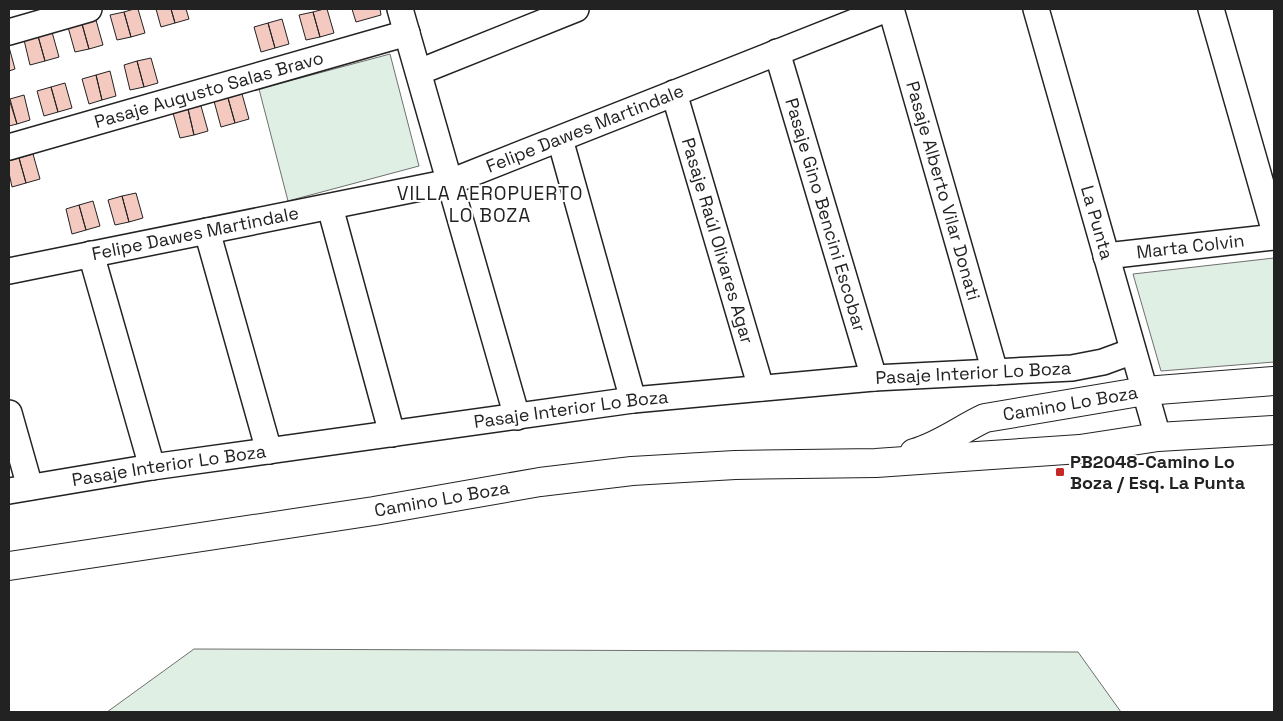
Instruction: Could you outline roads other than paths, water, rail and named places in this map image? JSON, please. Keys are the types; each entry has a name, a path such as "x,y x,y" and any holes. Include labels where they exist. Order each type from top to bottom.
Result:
{"main road":[{"name":"Camino Lo Boza","path":"876,463 917,453 938,445 967,426 985,418 1145,391 1274,381"},
{"name":"Camino Lo Boza","path":"9,566 586,476 683,467 876,463 1080,448 1158,437 1274,430"}],"street":[{"path":"9,32 89,9"},
{"path":"400,9 517,417"},
{"path":"419,72 576,9"},
{"name":"Felipe Dawes Martindale","path":"9,271 450,182 889,9"},
{"name":"Pasaje Alberto Vilar Donati","path":"889,9 995,372"},
{"name":"La Punta","path":"1036,9 1158,437"},
{"path":"1211,9 1274,229"},
{"name":"Pasaje Augusto Salas Bravo","path":"9,147 407,33"},
{"name":"Pasaje Gino Bencini Escobar","path":"777,52 874,378"},
{"name":"Pasaje Raúl Olivares Agar","path":"674,93 761,388"},
{"path":"560,138 633,400"},
{"path":"330,207 392,434"},
{"path":"207,231 269,451"},
{"name":"Marta Colvin","path":"1106,256 1274,237"},
{"path":"91,254 152,466"},
{"name":"Pasaje Interior Lo Boza","path":"19,489 152,466 633,400 874,378 1088,366 1133,350"},
{"path":"9,413 19,489"}],"place":[{"name":"PB2048-Camino Lo Boza / Esq. La Punta","path":"1060,472"}],"district":[{"name":"VILLA AEROPUERTO LO BOZA","path":"490,204"}]}
